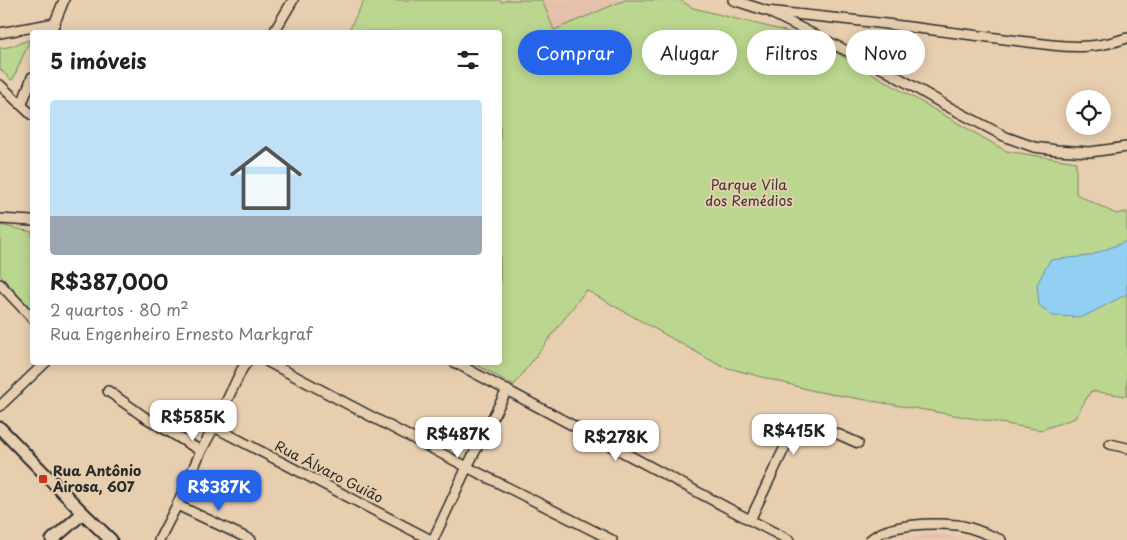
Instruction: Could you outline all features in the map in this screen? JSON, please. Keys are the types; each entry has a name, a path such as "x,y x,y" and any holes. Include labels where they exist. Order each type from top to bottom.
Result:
{"street":[{"path":"52,30 64,0"},
{"path":"275,30 293,0"},
{"path":"733,0 767,11 887,71 1006,137 1034,147 1057,150 1090,152 1127,147"},
{"path":"767,11 1076,47 1112,43 1127,38"},
{"path":"0,32 55,23"},
{"path":"22,104 30,82"},
{"path":"0,85 30,113"},
{"path":"0,219 30,221"},
{"path":"0,284 30,316"},
{"path":"0,406 43,365"},
{"path":"159,540 244,365"},
{"path":"274,365 612,540"},
{"path":"460,365 789,540"},
{"path":"432,540 507,390"},
{"path":"108,391 143,416 201,451"},
{"path":"750,520 793,430 801,423 810,422 858,443"},
{"name":"Rua Álvaro Guião","path":"214,427 432,540"},
{"path":"0,428 111,540"},
{"path":"1110,444 1127,448"},
{"path":"177,505 252,540"},
{"path":"52,540 83,513"},
{"path":"870,540 887,530 918,524 958,525 1001,540"}],"shaded area":[{"path":"542,0 625,0 554,30"},
{"path":"937,534 969,540 896,540"}],"green space":[{"name":"Parque Vila dos Remédios","path":"364,0 500,0 501,2 508,0 542,0 554,30 625,0 680,0 693,8 781,30 747,30 747,75 836,75 836,53 846,58 846,75 875,75 1006,151 1076,162 1076,194 1116,214 1127,212 1127,396 1091,391 1075,418 1041,430 814,391 721,366 586,290 514,385 477,365 502,365 502,30 349,30"},
{"path":"29,40 11,80 0,69 0,48"},
{"path":"0,225 30,232 30,308 0,275"}],"water":[{"path":"1127,241 1127,294 1083,317 1053,316 1039,305 1037,284 1050,260 1089,256"}],"place":[{"name":"Rua Antônio Airosa, 607","path":"43,479"}]}
